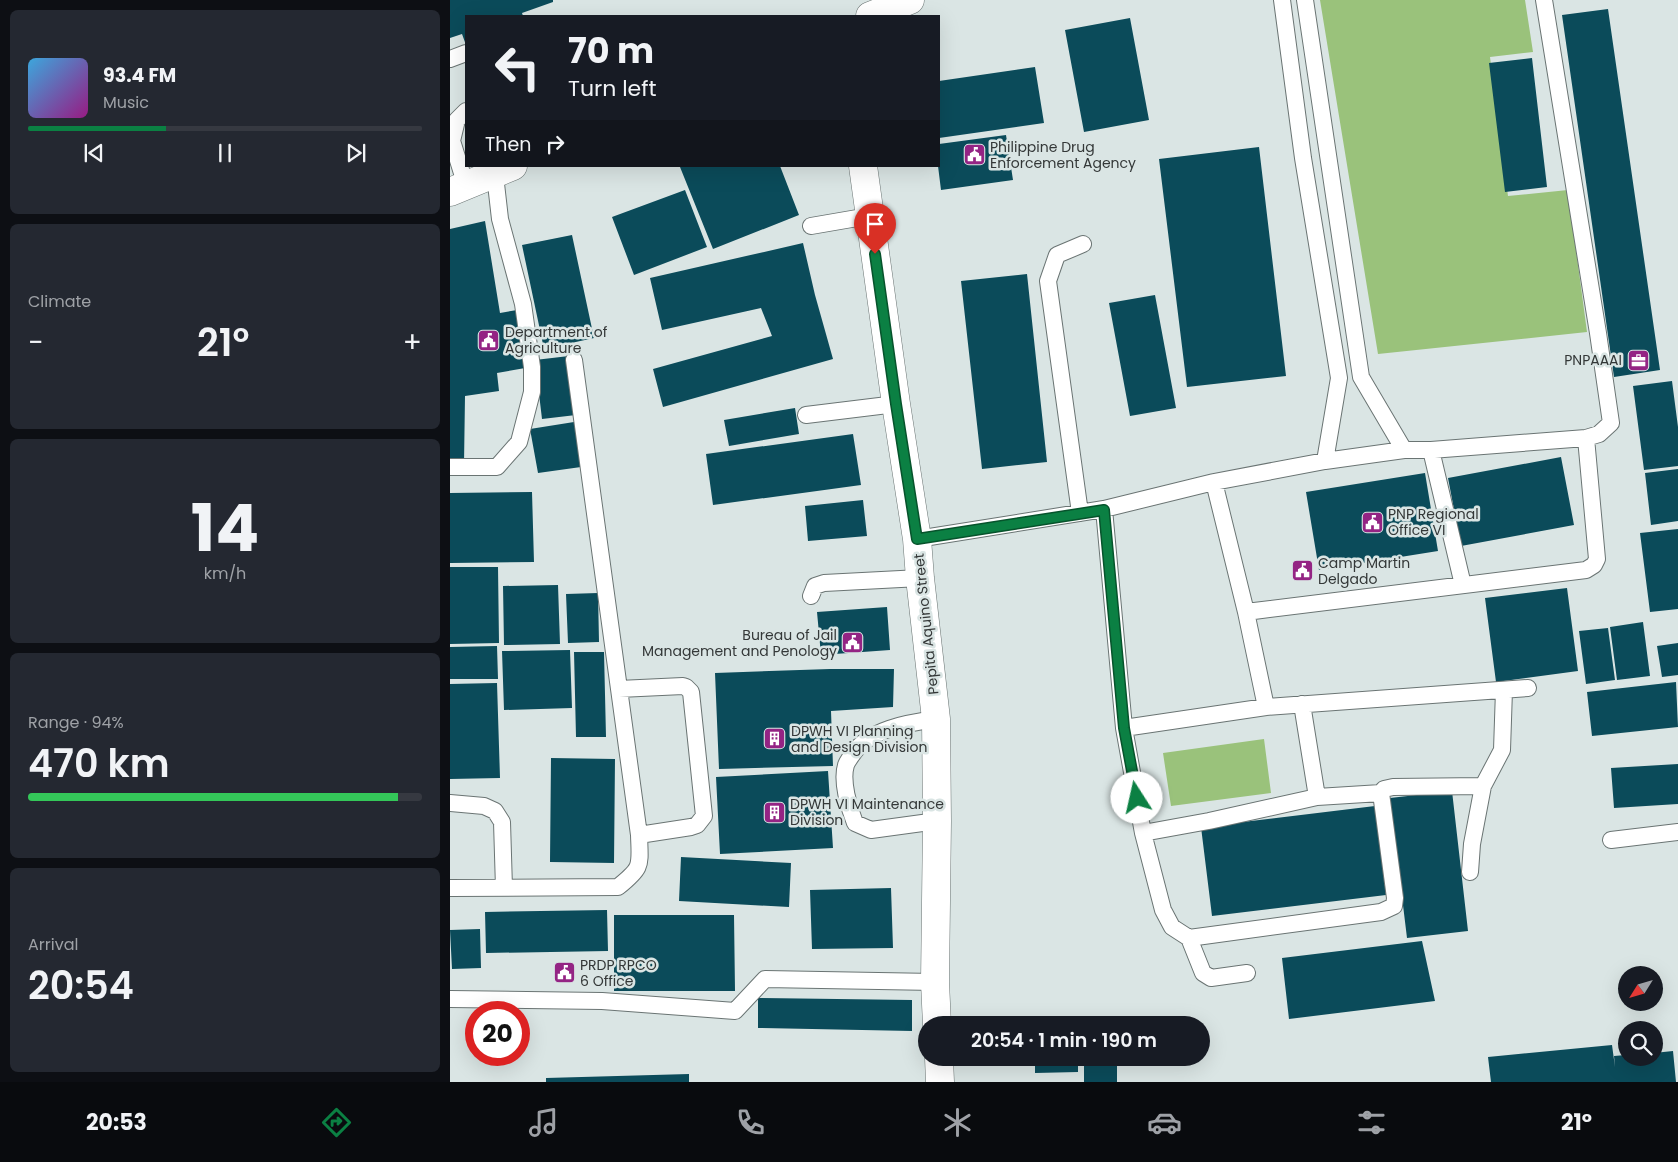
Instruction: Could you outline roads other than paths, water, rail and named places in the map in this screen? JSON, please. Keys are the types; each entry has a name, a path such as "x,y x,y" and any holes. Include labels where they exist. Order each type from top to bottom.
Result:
{"street":[{"path":"872,15 910,0"},
{"name":"Pepita Aquino Street","path":"863,167 917,539 936,719 937,1016"},
{"path":"458,189 504,170"},
{"path":"939,1066 940,1082"}],"lane":[{"path":"1282,0 1303,158 1339,378 1325,461"},
{"path":"1305,0 1361,377 1404,450"},
{"path":"917,539 1104,510 1214,482 1325,461 1404,450 1431,450 1586,438 1599,434 1611,423 1544,0"},
{"path":"450,59 465,53"},
{"path":"458,189 452,141 457,120 465,112"},
{"path":"1303,158 1328,152"},
{"path":"450,467 497,467 519,442 532,392 532,367 522,304 500,220 504,170"},
{"path":"811,226 870,216"},
{"path":"1080,513 1048,282 1057,255 1083,244"},
{"path":"450,888 618,887 632,876 640,863 639,835 574,360"},
{"path":"1339,378 1361,377"},
{"path":"806,415 896,404"},
{"path":"1246,612 1586,570 1594,565 1597,559 1586,438"},
{"path":"1431,450 1463,585"},
{"path":"1214,482 1246,612 1266,707"},
{"path":"1104,510 1124,728 1143,833 1163,910 1172,927 1189,938 1203,973 1211,978 1247,973"},
{"path":"811,596 815,586 824,583 920,578"},
{"path":"619,689 683,686 691,692 704,816 697,825 691,827 639,835"},
{"path":"1124,728 1266,707 1528,688"},
{"path":"1470,872 1472,844 1482,786 1502,750 1504,690"},
{"path":"1302,704 1316,797"},
{"path":"936,719 911,722 862,743 846,766 845,777 850,810 855,823 871,830 937,821"},
{"path":"1143,833 1209,821 1316,797 1381,793 1384,789 1393,787 1482,786"},
{"path":"1189,938 1381,912 1394,906 1395,898 1381,793"},
{"path":"450,803 484,806 495,811 502,822 504,888"},
{"path":"1611,840 1678,832"},
{"path":"450,999 602,1001 734,1011 765,978 936,982"}],"place":[{"name":"Philippine Drug Enforcement Agency","path":"974,155"},
{"name":"Department of Agriculture","path":"489,340"},
{"name":"PNPAAAI","path":"1638,360"},
{"name":"PNP Regional Office VI","path":"1372,522"},
{"name":"Camp Martin Delgado","path":"1302,571"},
{"name":"Bureau of Jail Management and Penology","path":"853,643"},
{"name":"DPWH VI Planning and Design Division","path":"775,739"},
{"name":"DPWH VI Maintenance Division","path":"774,812"},
{"name":"PRDP RPCO 6 Office","path":"564,973"}]}
